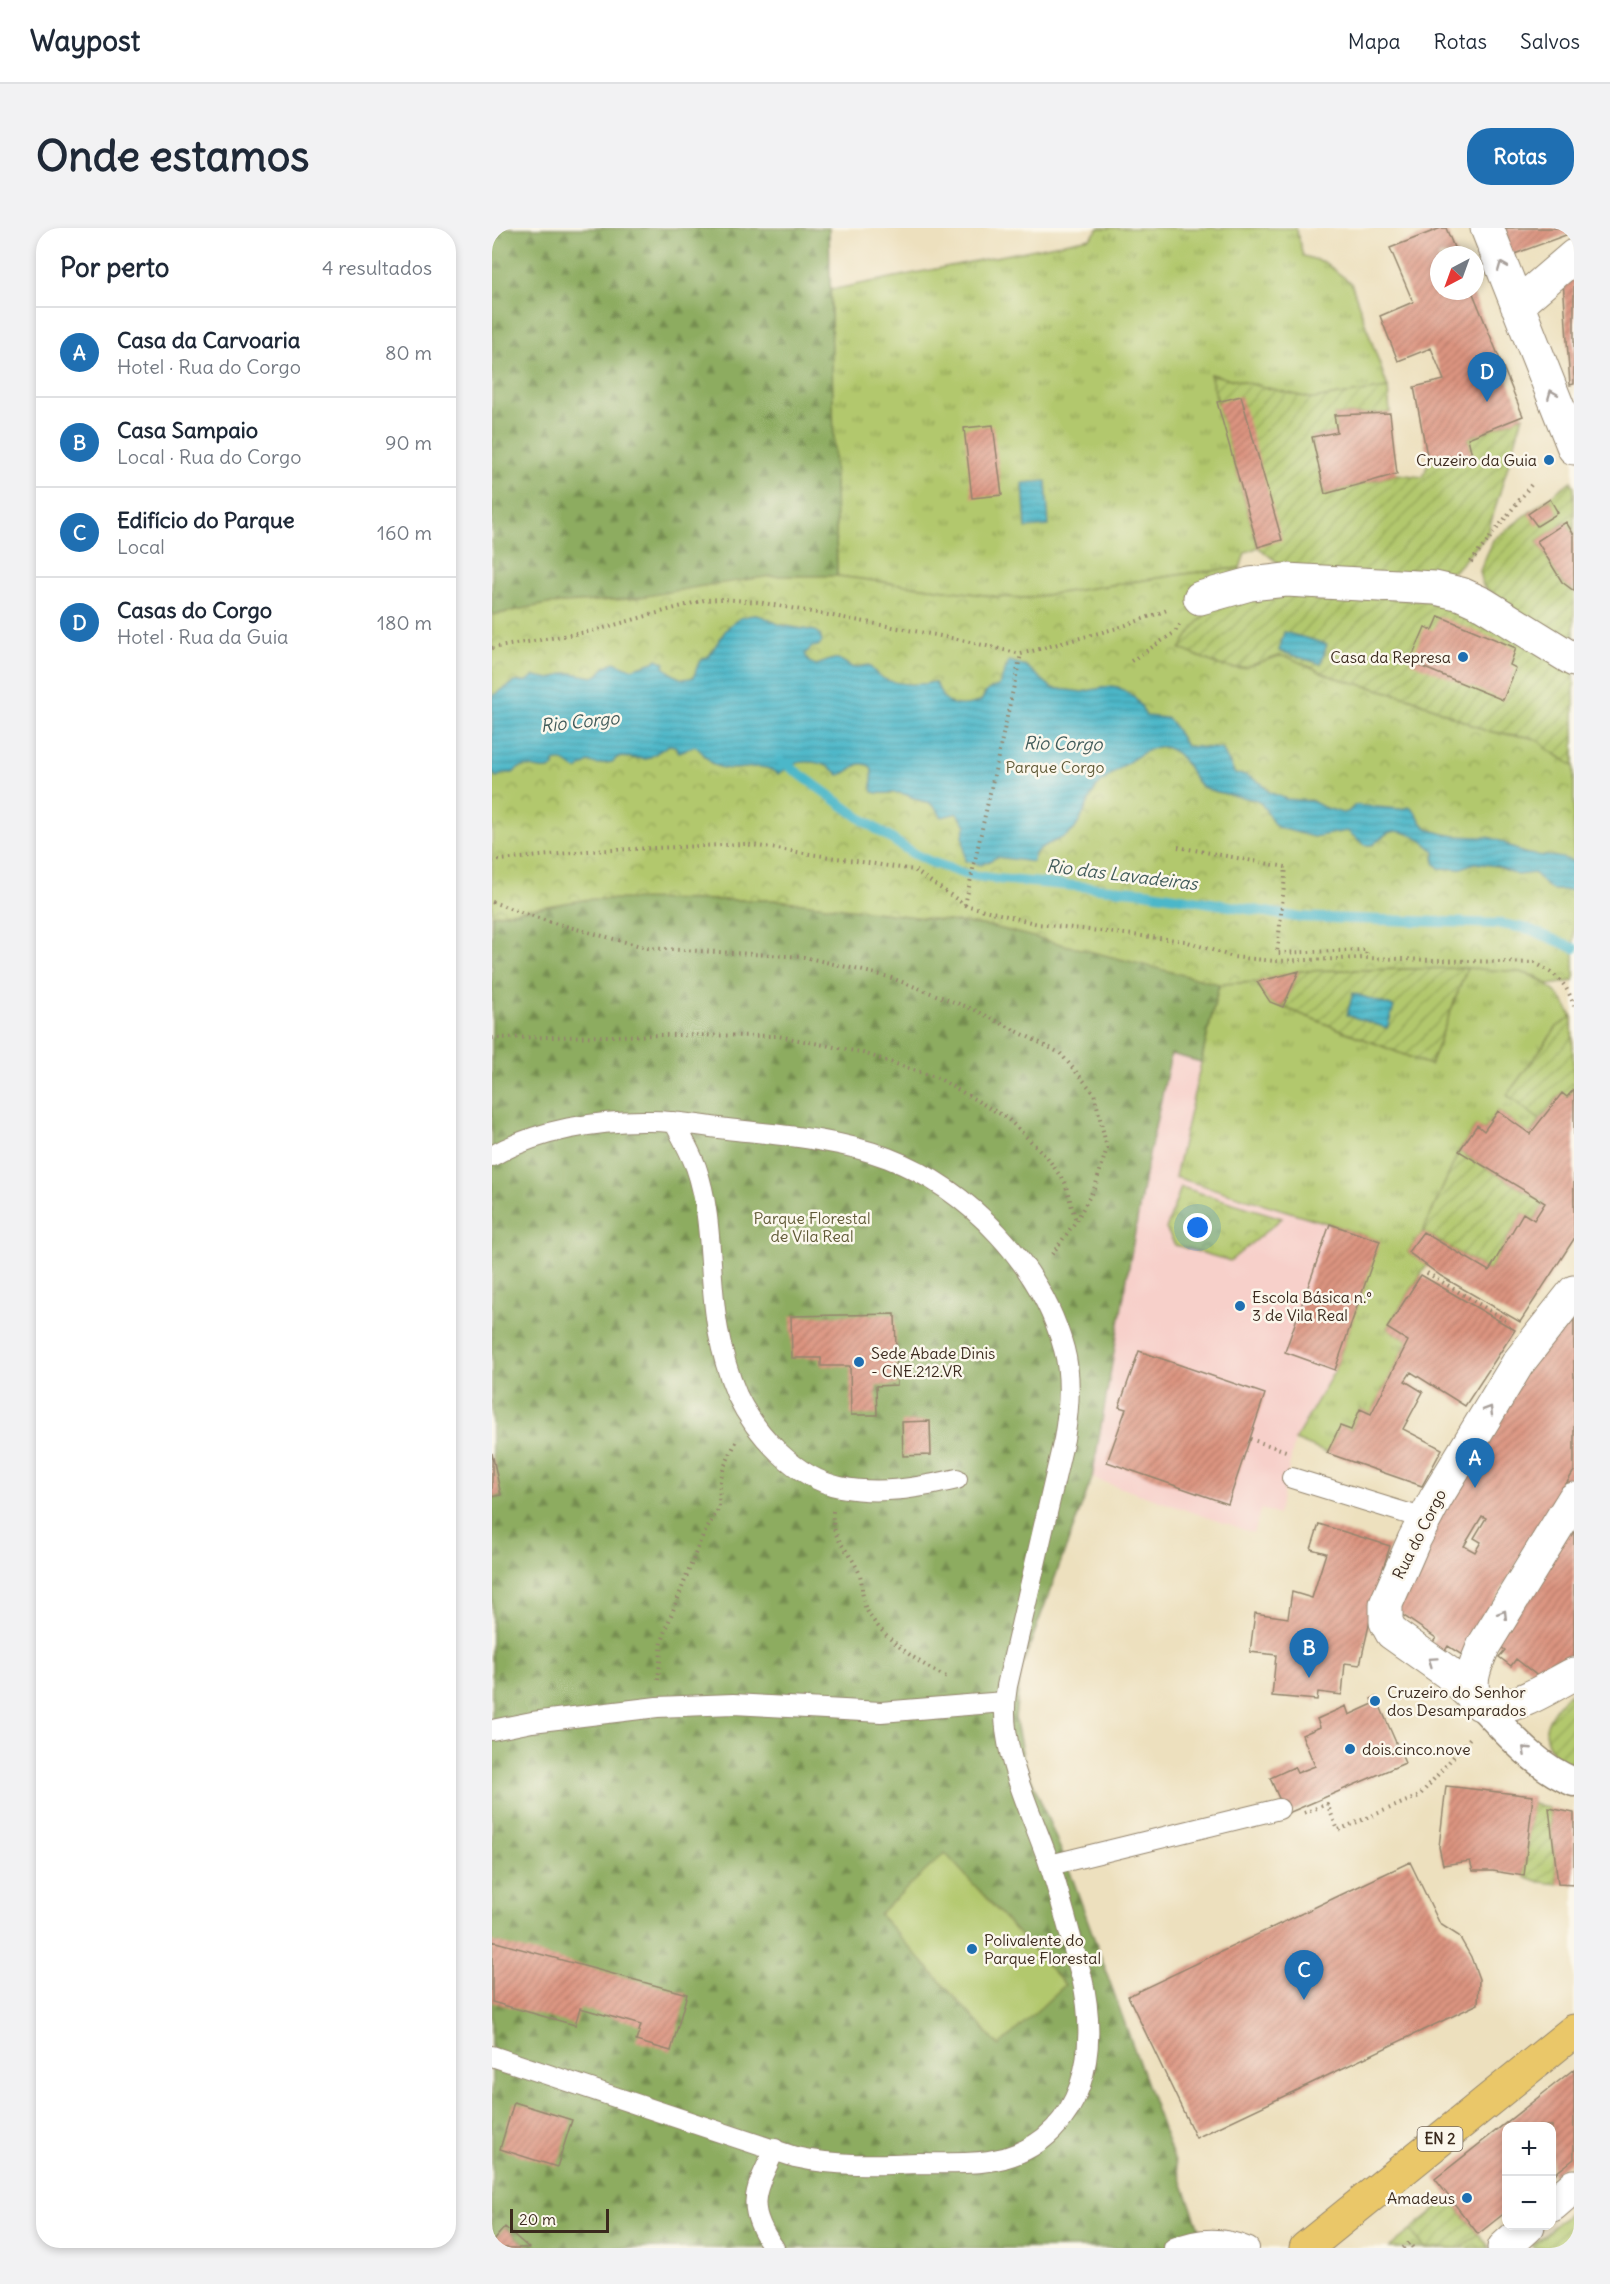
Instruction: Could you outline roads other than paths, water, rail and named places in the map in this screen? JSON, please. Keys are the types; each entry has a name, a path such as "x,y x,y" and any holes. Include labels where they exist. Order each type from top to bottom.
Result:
{"main road":[{"name":"EN 2","path":"1306,2248 1574,2031"}],"street":[{"path":"1487,228 1574,448"},
{"path":"1517,305 1574,256"},
{"path":"1200,598 1250,584 1286,580 1435,588 1461,594 1483,604 1574,660"},
{"name":"Rua do Corgo","path":"1482,1706 1437,1665 1397,1638 1386,1622 1386,1604 1425,1519 1507,1381 1536,1338 1574,1292"},
{"path":"1574,1499 1484,1645 1471,1684 1472,1694 1482,1706 1535,1758 1551,1770 1574,1782"},
{"path":"1482,1706 1493,1708 1512,1704 1574,1674"},
{"path":"1556,2201 1574,2186"},
{"path":"1504,2248 1524,2230"}],"lane":[{"path":"492,1156 532,1138 623,1121 674,1122 821,1141 861,1150 909,1167 954,1196 989,1225 1022,1262 1048,1306 1064,1351 1069,1397 1068,1418 1004,1702 1007,1735 1015,1770 1050,1865 1082,1978 1089,2030 1082,2080 1058,2124 1034,2145 1002,2158 984,2162 833,2163 795,2157 492,2056"},
{"path":"674,1122 696,1167 703,1192 723,1353 738,1397 751,1419 796,1467 815,1478 838,1486 872,1491 901,1490 957,1479"},
{"path":"1292,1478 1425,1519"},
{"path":"492,1730 532,1722 657,1707 734,1704 881,1712 1004,1702"},
{"path":"1050,1865 1279,1809"},
{"path":"774,2248 759,2223 754,2206 759,2184 775,2149"},
{"path":"1174,2248 1199,2239 1216,2239 1249,2248"}],"water":[{"path":"1046,481 1049,526 1026,528 1023,483"},
{"name":"Rio Corgo","path":"756,615 780,625 815,631 820,635 822,642 805,654 809,662 816,665 838,659 853,668 868,665 883,678 897,683 934,682 944,699 957,705 978,702 988,690 999,686 1009,661 1026,666 1052,688 1082,692 1111,686 1118,687 1133,696 1146,716 1166,718 1172,723 1186,746 1222,749 1235,774 1246,775 1261,783 1269,792 1286,799 1312,801 1342,813 1348,812 1355,805 1399,809 1410,807 1427,828 1439,833 1491,838 1524,853 1562,858 1574,862 1574,890 1552,890 1534,873 1517,875 1497,866 1474,863 1459,869 1439,868 1434,863 1435,852 1407,833 1394,831 1372,845 1365,845 1347,831 1313,837 1277,827 1257,800 1203,787 1180,756 1162,747 1141,754 1097,787 1076,827 1065,836 1038,850 1033,862 997,857 981,865 965,861 963,835 966,825 957,813 942,817 928,802 903,794 873,792 871,767 866,764 858,765 839,775 824,765 812,762 800,763 778,774 758,767 730,769 718,767 695,746 679,752 675,746 669,745 647,759 618,757 612,762 597,764 588,762 577,770 558,761 554,762 554,767 549,769 523,767 513,773 496,777 492,772 492,696 515,682 527,681 534,676 551,679 565,673 593,677 614,662 631,669 657,659 665,663 664,667 681,678 694,677 699,663 709,656 728,627 739,619"},
{"path":"1284,632 1327,644 1321,664 1279,651"},
{"path":"1353,993 1394,1007 1387,1028 1347,1015"}],"waterway":[{"name":"Rio das Lavadeiras","path":"779,759 914,854 965,874 1145,892 1296,917 1502,924 1529,929 1574,948"}],"place":[{"name":"Casas do Corgo","path":"1487,402"},
{"name":"Cruzeiro da Guia","path":"1549,460"},
{"name":"Casa da Represa","path":"1463,657"},
{"name":"Escola Básica n.º 3 de Vila Real","path":"1240,1306"},
{"name":"Sede Abade Dinis - CNE.212.VR","path":"859,1362"},
{"name":"Casa da Carvoaria","path":"1475,1488"},
{"name":"Casa Sampaio","path":"1309,1678"},
{"name":"Cruzeiro do Senhor dos Desamparados","path":"1375,1701"},
{"name":"dois.cinco.nove","path":"1350,1749"},
{"name":"Polivalente do Parque Florestal","path":"972,1949"},
{"name":"Edifício do Parque","path":"1304,2000"},
{"name":"Amadeus","path":"1467,2198"}],"park label":[{"name":"Parque Corgo","path":"1055,767"},
{"name":"Parque Florestal de Vila Real","path":"812,1227"}]}
